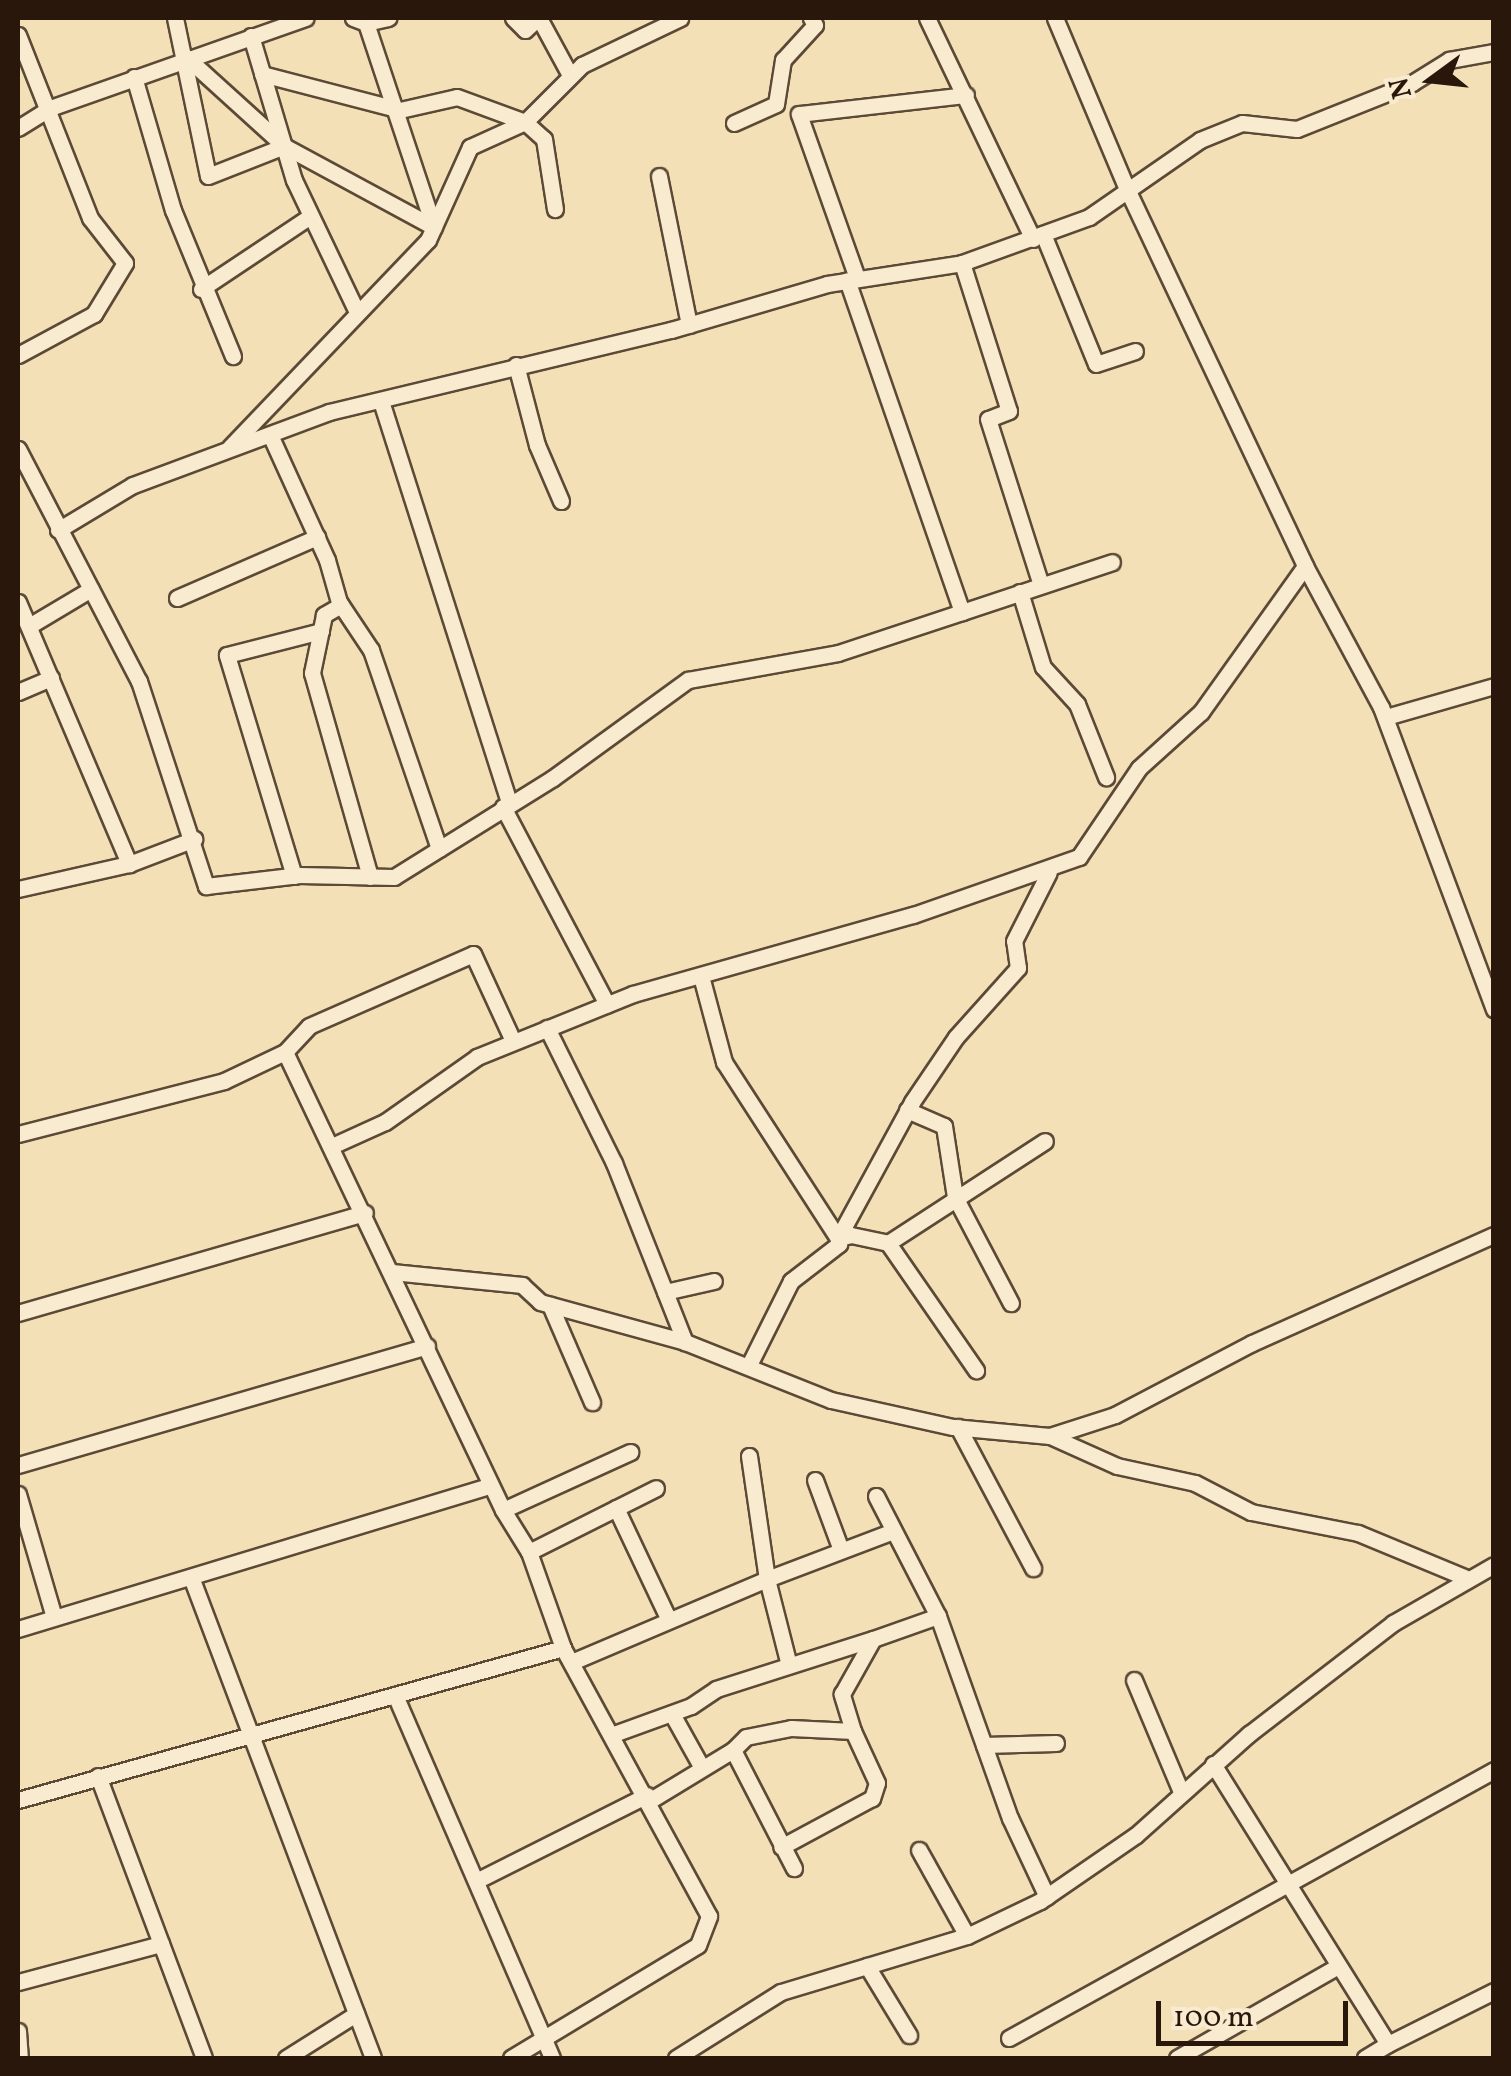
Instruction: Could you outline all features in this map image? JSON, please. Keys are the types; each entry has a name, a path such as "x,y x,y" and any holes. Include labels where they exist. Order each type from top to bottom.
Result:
{"street":[{"path":"175,18 186,58 196,139 208,176 284,146"},
{"path":"18,128 50,108 306,18"},
{"path":"388,18 360,20 400,110 434,228"},
{"path":"512,18 525,30 538,18 570,75"},
{"path":"227,450 434,228 470,147 526,122 570,75 680,18"},
{"path":"734,123 776,104 783,60 815,25 811,18"},
{"path":"927,18 1038,237 1096,364 1135,351"},
{"path":"1055,18 1127,189 1305,566 1386,717 1494,1010"},
{"path":"18,35 50,108 90,218 125,264 94,314 18,355"},
{"path":"251,36 309,217 357,312"},
{"path":"58,530 133,485 271,437 329,412 689,325 852,279 962,263 1089,217 1200,140 1242,123 1297,129 1412,83 1449,60 1494,52"},
{"path":"186,58 284,146 434,228"},
{"path":"262,74 400,110 458,97 526,122 544,138 555,208"},
{"path":"134,77 201,289 233,356"},
{"path":"962,612 799,114 966,95"},
{"path":"659,176 689,325"},
{"path":"201,289 309,217"},
{"path":"962,263 1009,410 988,419 1041,586"},
{"path":"516,366 537,445 560,501"},
{"path":"380,401 506,805 607,1004"},
{"path":"271,437 317,537 341,605 371,650 440,848"},
{"path":"18,449 140,681 206,886 294,876 394,877 688,680 838,653 1112,562"},
{"path":"177,598 317,537"},
{"path":"334,1145 385,1122 443,1078 513,1041 607,1004 1049,872 1079,858 1139,768 1201,712 1305,566"},
{"path":"29,626 91,589"},
{"path":"1020,592 1043,667 1077,704 1106,777"},
{"path":"18,602 129,864"},
{"path":"341,605 324,615 312,673 370,876"},
{"path":"294,876 227,655 321,631"},
{"path":"18,692 52,678"},
{"path":"1386,717 1494,686"},
{"path":"18,889 129,864 194,839"},
{"path":"838,1238 907,1110 956,1037 1018,968 1014,942 1049,872"},
{"path":"18,1134 224,1081 285,1052 309,1026 473,954 513,1041"},
{"path":"701,976 724,1062 839,1244 791,1281 749,1365"},
{"path":"547,1028 614,1164 686,1342"},
{"path":"285,1052 334,1145 503,1510 529,1552 569,1654 704,1899 710,1929 698,1945 511,2058"},
{"path":"907,1110 944,1126 956,1199 1010,1303"},
{"path":"838,1238 888,1243 1045,1141"},
{"path":"18,1313 365,1213"},
{"path":"1050,1436 1114,1415 1252,1343 1494,1235"},
{"path":"888,1243 976,1370"},
{"path":"392,1272 522,1285 550,1305 686,1342 831,1400 958,1428 1050,1436 1117,1466 1195,1483 1251,1512 1358,1533 1464,1577"},
{"path":"666,1292 714,1280"},
{"path":"550,1305 592,1402"},
{"path":"18,1465 426,1346"},
{"path":"958,1428 1033,1568"},
{"path":"503,1510 630,1452"},
{"path":"749,1456 767,1579 789,1665"},
{"path":"814,1480 841,1550"},
{"path":"18,1629 491,1484"},
{"path":"529,1552 656,1488"},
{"path":"18,1494 54,1616"},
{"path":"876,1496 890,1532 938,1616 984,1745 1047,1896"},
{"path":"616,1508 669,1620"},
{"path":"18,1800 250,1733 569,1654 669,1620 890,1532"},
{"path":"676,2058 780,1992 967,1936 1047,1896 1136,1834 1213,1764 1393,1623 1464,1577 1494,1564"},
{"path":"191,1577 373,2058"},
{"path":"611,1735 672,1714 716,1689 938,1616"},
{"path":"781,1846 872,1798 877,1783 853,1731 842,1694 873,1639"},
{"path":"1134,1680 1181,1792"},
{"path":"395,1695 552,2058"},
{"path":"672,1714 701,1766"},
{"path":"478,1880 648,1798 733,1750 746,1737 791,1728 853,1731"},
{"path":"984,1745 1056,1743"},
{"path":"733,1750 794,1868"},
{"path":"1213,1764 1388,2044"},
{"path":"1009,2038 1494,1770"},
{"path":"98,1776 204,2058"},
{"path":"919,1850 967,1936"},
{"path":"18,1982 161,1944"},
{"path":"867,1966 909,2035"},
{"path":"1188,2056 1338,1966"},
{"path":"1365,2058 1494,1991"},
{"path":"286,2058 356,2014"},
{"path":"18,2031 20,2058"}]}
